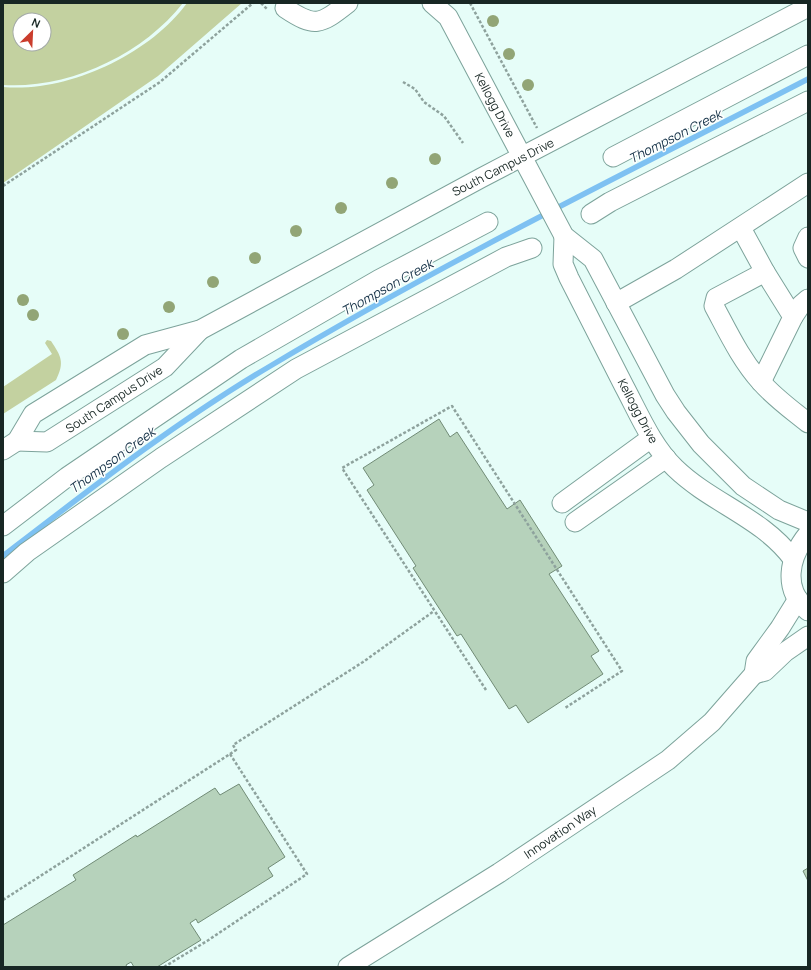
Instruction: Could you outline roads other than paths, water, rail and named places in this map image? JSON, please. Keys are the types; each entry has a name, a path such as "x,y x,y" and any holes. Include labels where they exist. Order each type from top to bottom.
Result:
{"street":[{"path":"285,8 301,18 315,22 322,21 330,17 348,3"},
{"name":"Kellogg Drive","path":"432,3 447,10 562,231 593,259 665,395 701,444 743,486 779,510 808,522"},
{"name":"South Campus Drive","path":"10,446 33,414 145,345 200,330 523,156 808,7"},
{"path":"613,157 808,55"},
{"path":"591,214 610,202 808,100"},
{"path":"616,303 742,228 808,183"},
{"path":"3,526 67,477 240,359 378,280 488,222"},
{"path":"742,228 765,272 793,317"},
{"name":"Kellogg Drive","path":"562,231 563,264 569,278 651,438 666,458 687,478 751,521 786,550 792,559"},
{"path":"808,237 803,248 808,258"},
{"path":"3,573 27,552 161,458 296,369 506,257 532,248"},
{"path":"765,272 716,298 714,306 735,345 761,382 783,403 808,423"},
{"path":"761,382 793,317 801,305 808,300"},
{"name":"South Campus Drive","path":"10,446 47,442 165,367 200,330"},
{"path":"562,503 651,438"},
{"path":"575,522 666,458"},
{"path":"803,605 791,580 792,559 798,546 808,534"},
{"name":"Innovation Way","path":"348,967 499,873 668,760 712,722 754,674 756,661 780,628 803,605"},
{"name":"Innovation Way","path":"754,674 765,671 785,652 808,636"}],"waterway":[{"name":"Thompson Creek","path":"3,556 134,456 202,409 272,365 471,253 808,79"}]}
